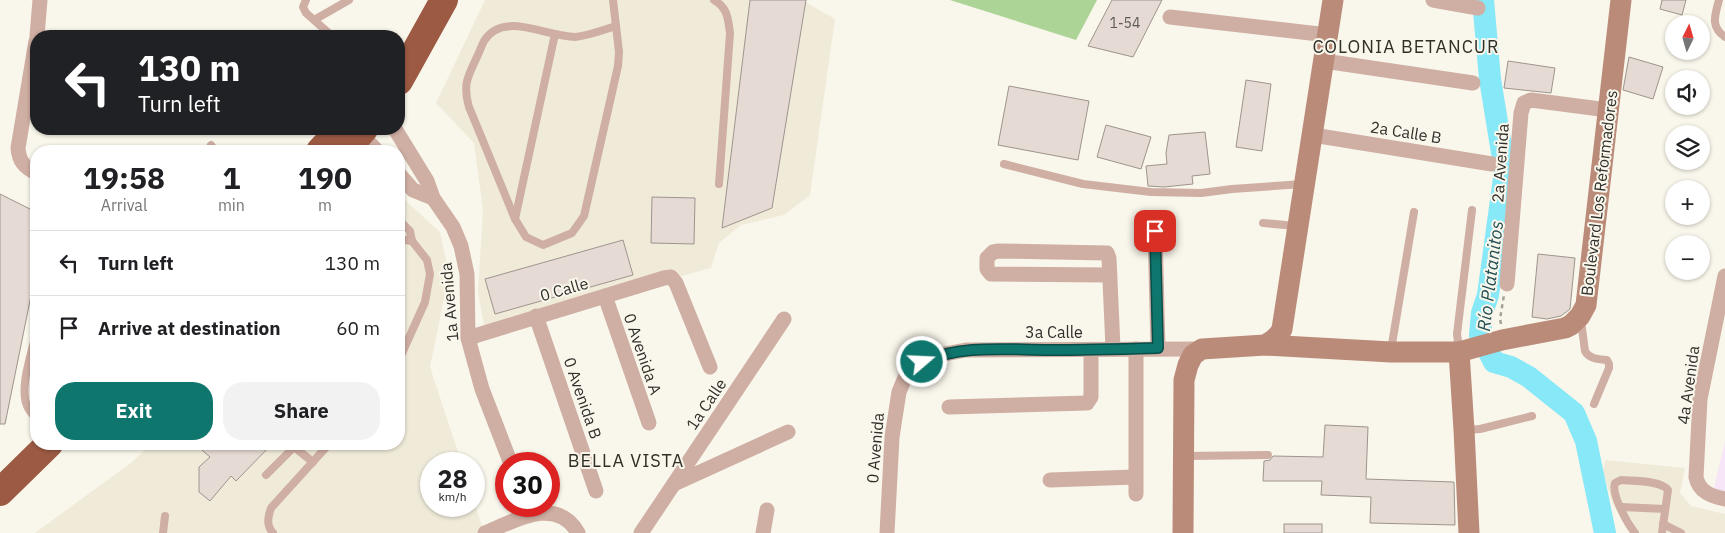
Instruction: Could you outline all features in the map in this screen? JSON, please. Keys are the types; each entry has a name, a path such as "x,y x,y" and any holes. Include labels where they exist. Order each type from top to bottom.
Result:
{"highway":[{"path":"405,36 423,0"},
{"path":"405,70 444,0"},
{"path":"338,145 357,139"},
{"path":"0,468 30,440"},
{"path":"0,492 43,450"}],"main road":[{"path":"1265,344 1271,342 1280,334 1282,329 1334,0"},
{"name":"Boulevard Los Reformadores","path":"1202,349 1265,344 1391,352 1461,351 1504,340 1566,328 1571,325 1580,316 1586,305 1621,0"},
{"path":"1282,329 1295,346"},
{"path":"1184,533 1184,380 1188,364 1194,355 1202,349"},
{"path":"1461,351 1469,533"}],"street":[{"path":"38,30 40,0"},
{"path":"1434,0 1478,8"},
{"path":"1170,17 1328,35"},
{"path":"1324,61 1472,82"},
{"path":"30,77 18,148 19,159 24,166 30,170"},
{"name":"2a Avenida","path":"1507,284 1521,113 1524,103 1531,100 1608,110"},
{"name":"2a Calle B","path":"1314,134 1492,164"},
{"name":"1a Avenida","path":"405,145 427,181 433,198 453,227 460,246 467,274 468,338 482,389 506,452"},
{"name":"1a Avenida","path":"405,181 413,190 433,198"},
{"path":"1155,231 1158,348"},
{"path":"1110,275 991,274 987,269 986,258 993,252 999,251 1107,252 1109,258 1110,275 1113,348"},
{"name":"4a Avenida","path":"1725,276 1700,398 1696,476 1700,488 1709,494 1725,499"},
{"name":"0 Calle","path":"468,338 536,316 671,277 676,283 710,367"},
{"name":"0 Avenida A","path":"605,296 649,423"},
{"name":"0 Avenida B","path":"536,316 596,491"},
{"name":"1a Calle","path":"641,533 784,319"},
{"path":"1136,348 1136,494"},
{"name":"3a Calle","path":"908,368 934,356 966,350 1202,349"},
{"path":"949,407 1088,403 1091,397 1091,350"},
{"name":"0 Avenida","path":"887,533 892,437 899,392 908,368"},
{"path":"674,484 788,432"},
{"path":"1050,480 1135,477"},
{"path":"763,533 767,510"},
{"path":"560,516 564,517 578,533"},
{"path":"485,533 516,517"}],"lane":[{"path":"306,0 303,7 306,13 325,30"},
{"path":"314,20 349,0"},
{"path":"613,0 616,26 619,52 618,66 584,216 572,233 557,241 543,245 526,238 515,219 469,107 466,81 485,40 494,30 510,25 567,36 584,36 616,26"},
{"path":"714,0 722,4 728,17 730,33 719,184"},
{"path":"1719,0 1714,18 1715,26 1720,34 1725,37"},
{"path":"515,219 555,34"},
{"path":"1004,164 1083,184 1151,192 1201,193 1305,184"},
{"path":"1461,351 1457,334 1472,210"},
{"path":"1391,352 1414,212"},
{"path":"1263,223 1298,226"},
{"path":"405,226 410,231 412,242 427,260 430,274 425,302 405,347"},
{"path":"405,241 412,242"},
{"path":"1580,316 1587,355 1592,358 1607,360 1609,364 1594,404"},
{"path":"30,368 26,379 25,393 27,406 30,410"},
{"path":"1464,430 1480,429 1532,416"},
{"path":"266,475 290,450"},
{"path":"300,450 313,462"},
{"path":"273,533 268,519 271,508 324,450"},
{"path":"1184,456 1268,455"},
{"path":"1635,533 1620,507 1614,487 1615,483 1621,480 1659,483 1665,486 1668,490 1662,533"},
{"path":"1620,507 1665,509"},
{"path":"163,533 165,516"},
{"path":"1663,524 1681,533"}],"path":[{"path":"1504,340 1500,319 1507,284"}],"shaded area":[{"path":"485,0 802,0 835,19 810,195 784,215 741,225 719,243 711,268 485,331 478,292 483,210 474,143 436,103"},
{"path":"405,200 440,232 449,274 430,367 458,452 420,452 420,517 479,517 484,533 35,533 132,462 145,450 405,450"},
{"path":"1725,441 1725,504 1711,501"},
{"path":"1605,460 1685,468 1680,493 1691,506 1725,514 1725,533 1631,533 1612,502 1603,471"}],"green space":[{"path":"950,0 1097,0 1076,40"}],"building":[{"path":"750,0 806,0 772,208 722,228"},
{"path":"1112,0 1162,0 1133,57 1088,46"},
{"path":"1662,0 1686,0 1682,15 1660,9"},
{"path":"1629,57 1663,67 1653,99 1623,90"},
{"path":"1508,61 1555,68 1551,93 1504,88"},
{"path":"1246,80 1271,84 1262,151 1236,147"},
{"path":"1009,86 1089,101 1078,160 998,145"},
{"path":"1106,125 1151,137 1141,169 1097,157"},
{"path":"1205,132 1210,174 1192,176 1193,184 1164,187 1148,186 1146,166 1167,164 1166,153 1169,135"},
{"path":"0,194 30,209 30,301 5,424 0,424"},
{"path":"652,197 695,198 694,244 651,243"},
{"path":"623,240 633,275 495,314 485,279"},
{"path":"1538,254 1575,258 1570,309 1561,316 1547,319 1532,317"},
{"path":"1325,425 1368,427 1366,479 1454,482 1455,525 1370,523 1371,497 1321,495 1322,481 1263,481 1264,461 1270,460 1273,456 1323,457"},
{"path":"202,450 266,450 236,481 231,476 210,501 199,492 199,467 210,457"},
{"path":"1284,524 1322,524 1322,533 1284,533"}],"waterway":[{"name":"Río Platanitos","path":"1483,0 1490,79 1505,171 1488,295 1482,313 1480,335 1494,362 1511,367 1529,377 1574,413 1586,441 1605,533"}],"district":[{"name":"COLONIA BETANCUR","path":"1406,46"},
{"name":"BELLA VISTA","path":"626,460"}],"route":[{"path":"922,362 934,356 966,350 1158,348 1155,231"}]}
